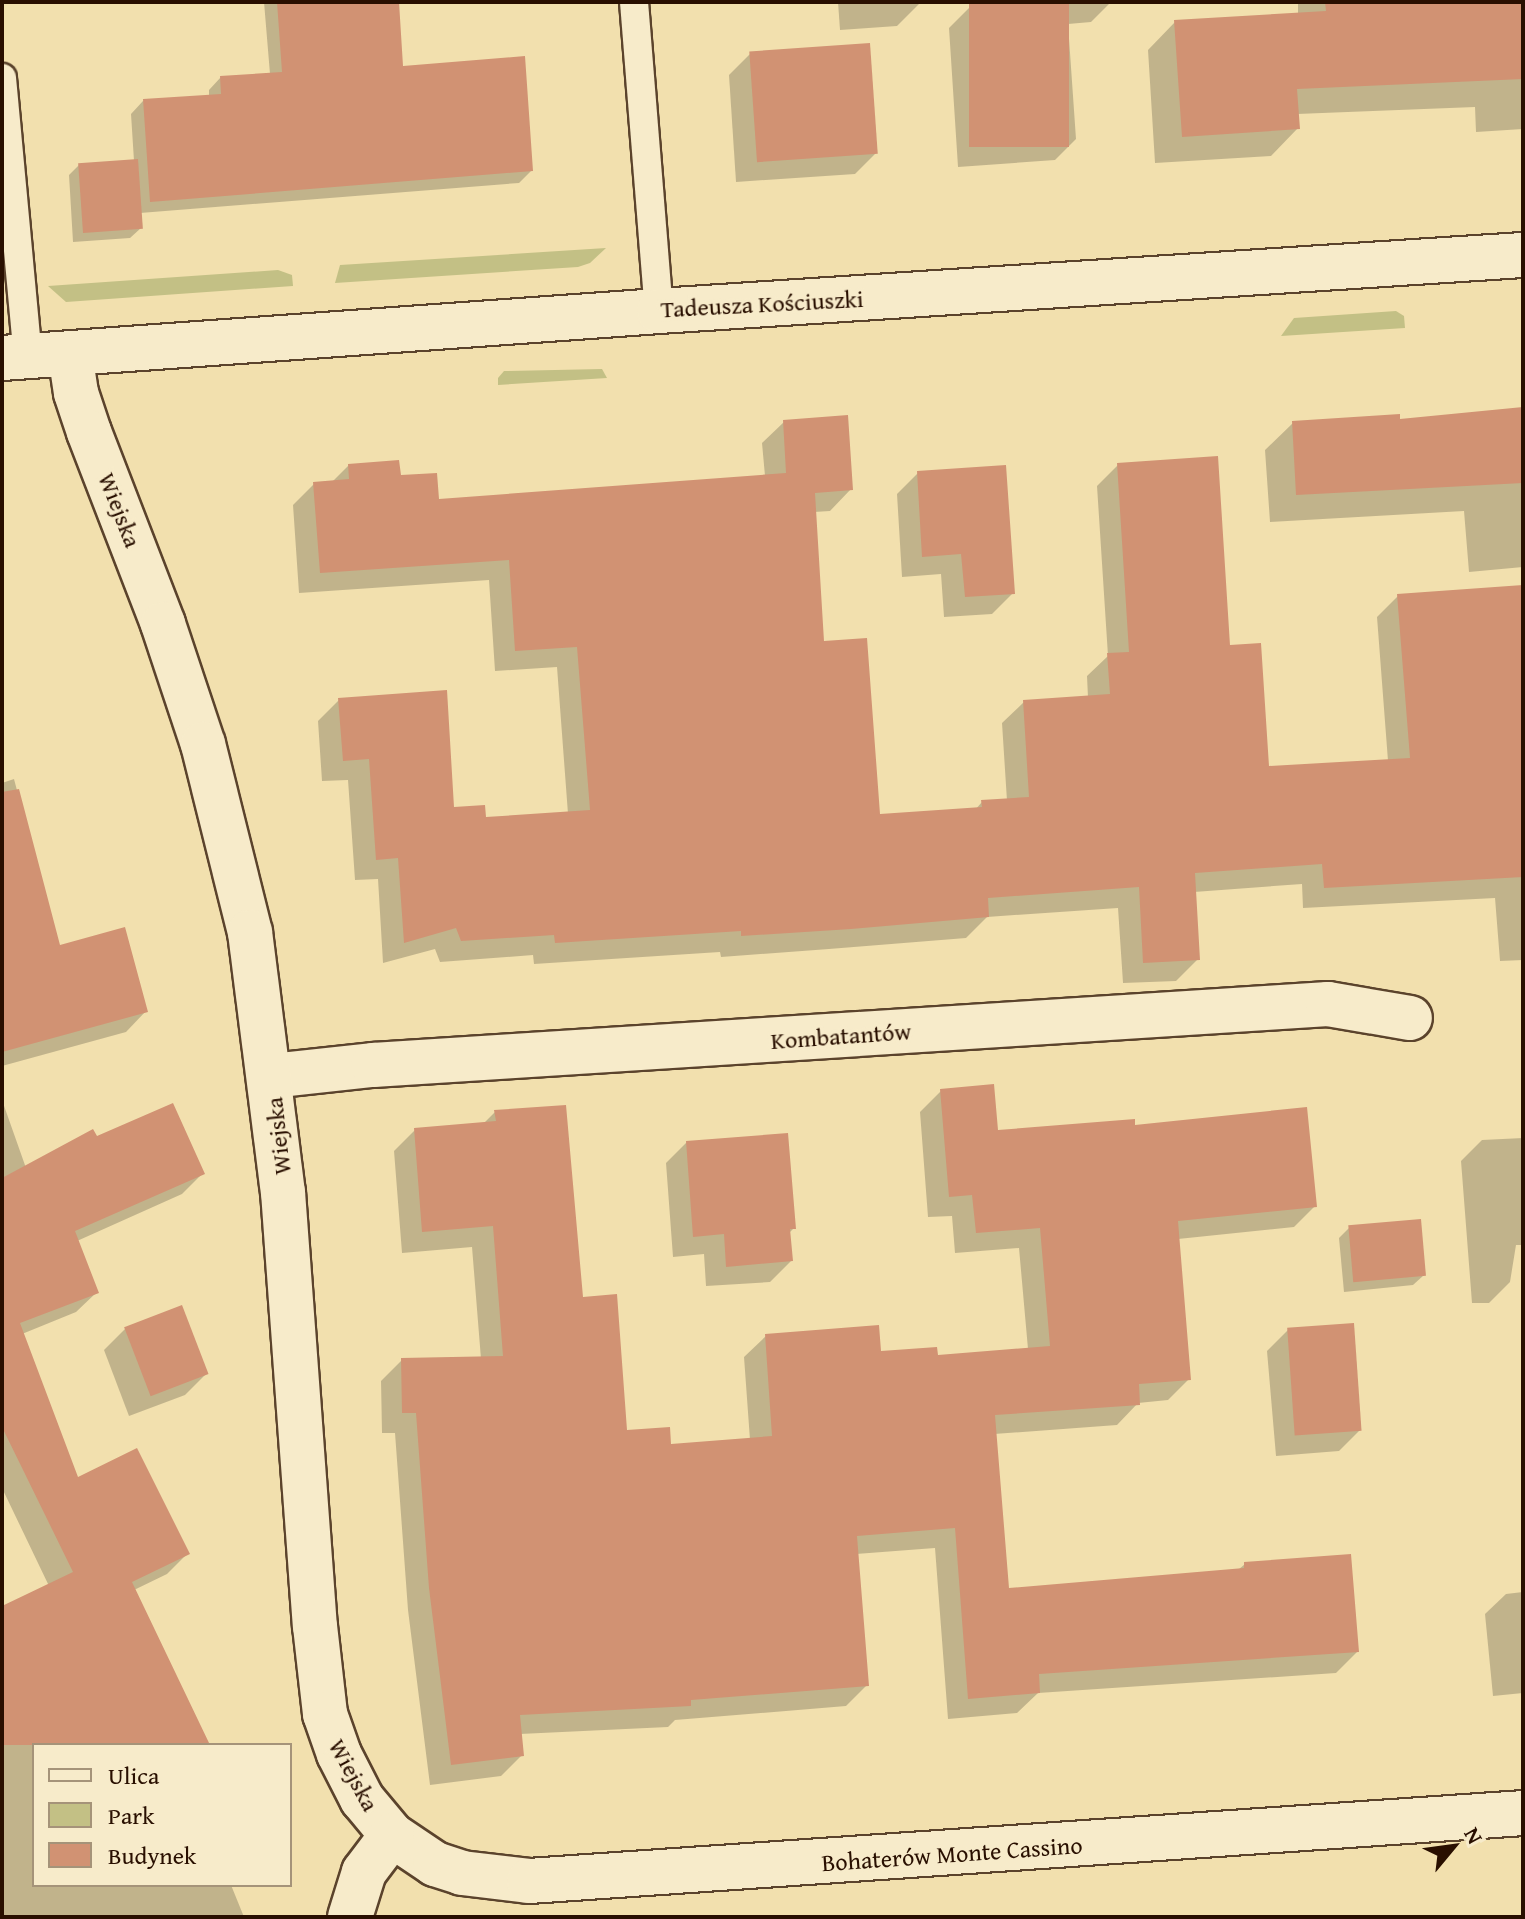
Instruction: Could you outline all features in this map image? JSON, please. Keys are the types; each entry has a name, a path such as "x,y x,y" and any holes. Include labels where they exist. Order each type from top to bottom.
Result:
{"street":[{"name":"Tadeusza Kościuszki","path":"33,356 659,311 1523,255"},
{"name":"Wiejska","path":"33,356 76,393 163,624 220,804 250,932 271,1076 325,1714 362,1799 392,1835 364,1872 350,1917"},
{"name":"Kombatantów","path":"271,1076 373,1065 1328,1004 1410,1018"},
{"name":"Bohaterów Monte Cassino","path":"392,1835 435,1864 462,1873 529,1881 1523,1813"}],"lane":[{"path":"634,2 659,311"},
{"path":"2,78 33,356"}],"green space":[{"path":"606,248 590,263 578,267 335,283 340,265"},
{"path":"278,270 292,275 293,286 66,302 48,286"},
{"path":"1396,311 1404,316 1405,328 1281,336 1294,318"},
{"path":"602,369 607,378 498,385 498,378 504,371"}],"building":[{"path":"277,2 399,2 403,66 525,56 533,171 150,202 143,99 221,94 220,76 282,72"},
{"path":"969,2 1069,2 1069,147 969,147"},
{"path":"1325,2 1523,2 1523,79 1297,89 1300,129 1182,137 1174,20 1326,11"},
{"path":"870,43 878,154 757,162 749,51"},
{"path":"138,159 143,229 83,233 78,163"},
{"path":"1523,407 1523,483 1296,495 1292,421 1400,414 1400,419"},
{"path":"848,415 853,490 815,493 824,641 867,638 880,814 982,807 981,800 1029,797 1023,700 1110,694 1107,653 1129,652 1117,463 1218,456 1230,645 1261,643 1269,766 1410,758 1397,594 1523,585 1523,877 1324,888 1322,864 1195,873 1200,960 1143,963 1139,887 988,898 989,917 851,929 741,936 741,931 555,943 554,935 461,941 456,928 404,943 398,858 376,860 369,759 343,761 338,698 447,690 454,807 485,805 486,817 590,810 577,647 515,651 509,560 320,573 313,482 349,479 348,464 399,460 401,475 437,473 439,499 786,473 783,420"},
{"path":"1006,465 1015,594 965,597 961,554 922,557 917,471"},
{"path":"19,789 60,945 125,927 148,1012 2,1052 2,792"},
{"path":"994,1084 998,1130 1135,1119 1135,1125 1307,1107 1317,1207 1178,1221 1191,1380 1139,1384 1140,1405 995,1415 1009,1588 1244,1568 1244,1562 1351,1554 1359,1652 1039,1674 1040,1693 968,1699 955,1528 857,1536 869,1686 691,1700 691,1706 520,1715 524,1756 451,1765 429,1588 416,1413 402,1413 401,1358 503,1356 493,1226 422,1232 414,1128 496,1121 494,1110 566,1105 583,1297 617,1294 627,1430 670,1427 671,1444 772,1436 765,1334 879,1325 881,1351 937,1347 938,1355 1050,1346 1040,1228 976,1233 972,1195 949,1197 940,1089"},
{"path":"173,1103 205,1174 75,1231 99,1293 20,1323 78,1477 137,1448 190,1554 132,1582 209,1743 2,1745 2,1606 73,1572 2,1427 2,1178 93,1129 97,1136"},
{"path":"788,1133 796,1229 790,1229 793,1261 726,1267 724,1234 693,1237 686,1141"},
{"path":"1421,1219 1426,1276 1353,1282 1348,1225"},
{"path":"182,1305 209,1374 151,1396 124,1327"},
{"path":"1354,1323 1362,1431 1295,1435 1287,1328"}]}
